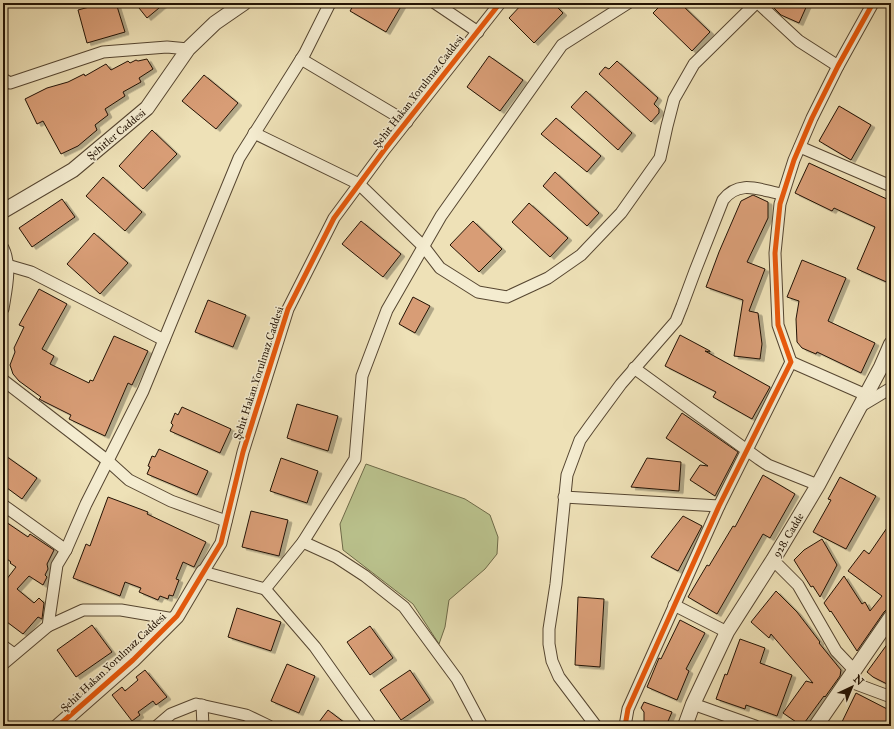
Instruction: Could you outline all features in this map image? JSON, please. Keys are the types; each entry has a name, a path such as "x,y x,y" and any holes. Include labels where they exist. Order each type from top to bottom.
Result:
{"street":[{"name":"Şehitler Caddesi","path":"3,211 73,170 147,108 188,49 215,23 244,3"},
{"path":"48,626 57,565 66,550 86,504 143,391 239,158 301,59 330,3"},
{"path":"435,3 478,32"},
{"name":"Şehit Hakan Yorulmaz Caddesi","path":"58,726 133,660 174,619 221,543 243,452 288,309 334,218 406,122 500,3"},
{"path":"265,589 303,542 355,459 362,376 387,310 441,216 562,45 628,3"},
{"path":"254,133 359,184 424,247 440,268 478,292 507,297 548,278 580,255 621,213 660,158 674,99 694,64 757,3 799,41 838,66"},
{"path":"873,3 838,66 812,118 782,194 775,253 778,325 791,362 863,400 891,388"},
{"path":"5,82 103,52 167,47 188,49"},
{"path":"301,59 406,122"},
{"path":"800,147 891,186"},
{"path":"596,726 559,677 552,661 549,644 549,629 556,584 567,475 580,440 634,368 676,321 694,271 723,200 728,193 744,187 782,194"},
{"path":"3,248 7,256 7,281 3,309"},
{"path":"7,265 31,272 164,340"},
{"name":"928. Cadde","path":"685,726 693,704 727,632 773,560 818,485 881,367 891,344"},
{"path":"625,726 628,709 674,604 719,506 791,362"},
{"path":"634,368 768,465 818,485"},
{"path":"3,380 108,461 129,480 172,501 226,521"},
{"path":"564,497 719,506"},
{"path":"3,505 66,550"},
{"path":"303,542 336,557 365,576 404,607 457,678 482,726"},
{"path":"773,560 798,585 851,675 891,697"},
{"path":"203,572 265,589 315,647 371,726"},
{"path":"674,604 727,632"},
{"path":"3,664 48,626 83,610 121,610 174,619"},
{"path":"816,726 891,617"},
{"path":"3,646 14,654"},
{"path":"157,726 171,714 196,704 246,715 268,726"},
{"path":"693,704 755,726"},
{"path":"202,705 203,726"}],"green space":[{"path":"366,464 465,499 490,515 498,537 497,554 485,569 449,600 445,627 439,644 413,604 343,550 340,524"}],"building":[{"path":"104,3 116,3 125,32 87,43 78,10"},
{"path":"135,3 165,3 147,18"},
{"path":"355,3 403,3 386,32 350,11"},
{"path":"523,3 553,3 563,13 534,43 509,18"},
{"path":"663,3 680,3 710,32 692,51 653,13"},
{"path":"772,3 808,3 799,23 781,15 771,5"},
{"path":"489,56 523,80 500,111 467,87"},
{"path":"147,59 153,69 139,78 141,82 123,92 125,96 105,109 108,115 95,125 97,130 78,146 61,154 43,121 37,124 25,99 47,88 68,82 84,74 85,76 106,64 111,70 128,61 130,63 136,60"},
{"path":"617,61 658,98 654,104 659,109 659,113 651,122 599,74 605,67 609,69"},
{"path":"204,75 238,103 216,129 182,101"},
{"path":"586,91 632,133 618,150 571,107"},
{"path":"839,106 871,125 851,160 819,141"},
{"path":"556,118 601,156 587,172 541,134"},
{"path":"152,130 177,154 143,189 119,166"},
{"path":"809,163 891,201 891,284 857,269 875,227 834,208 832,211 795,193"},
{"path":"555,172 599,213 587,226 543,186"},
{"path":"103,177 142,212 125,231 86,196"},
{"path":"753,195 768,202 768,218 747,262 765,269 749,311 758,313 762,344 760,359 734,356 743,300 706,287 741,201"},
{"path":"62,199 75,217 32,247 19,228"},
{"path":"529,203 568,238 550,257 512,222"},
{"path":"361,221 401,254 383,277 342,244"},
{"path":"473,221 502,249 479,272 450,245"},
{"path":"94,233 128,263 100,294 67,264"},
{"path":"802,260 846,278 828,321 875,343 861,373 817,352 816,354 802,348 797,342 796,319 799,301 787,297"},
{"path":"39,289 67,304 42,349 54,356 50,364 89,383 90,380 93,381 114,336 148,351 132,385 128,383 105,436 69,419 71,415 39,399 41,397 19,381 13,374 10,365 15,352 14,348 24,327 19,325"},
{"path":"413,297 430,306 415,333 399,324"},
{"path":"208,300 246,315 233,347 195,332"},
{"path":"680,335 710,352 705,351 770,387 752,419 713,397 716,392 665,366"},
{"path":"297,404 338,416 328,451 287,438"},
{"path":"182,407 231,429 220,453 170,431 173,425 171,423 175,413 178,415"},
{"path":"682,413 738,452 715,496 690,480 700,465 708,466 666,438"},
{"path":"159,449 208,471 197,495 147,474 152,456 155,457"},
{"path":"3,454 37,478 22,499 3,485"},
{"path":"281,458 318,471 307,503 270,491"},
{"path":"647,458 681,462 679,491 631,487"},
{"path":"763,475 795,494 770,538 763,534 717,614 688,597 733,526 735,527"},
{"path":"840,477 876,496 846,549 813,532 831,500 828,499"},
{"path":"108,497 148,512 147,514 206,542 194,567 183,562 176,579 179,580 173,596 169,595 168,599 160,596 158,600 139,592 141,588 125,582 120,596 73,578 86,544 90,546"},
{"path":"251,511 288,520 279,556 242,547"},
{"path":"683,516 702,526 678,571 651,557"},
{"path":"3,520 28,537 30,534 54,550 47,564 48,569 45,575 47,577 43,585 29,576 17,589 34,603 39,598 44,603 42,619 38,617 23,634 3,619 3,584 16,567 3,556"},
{"path":"891,522 891,605 884,612 857,651 831,611 830,612 824,603 844,576 862,604 865,602 870,611 882,596 848,571 864,550 869,554"},
{"path":"822,539 837,565 820,597 813,586 811,587 794,560 804,550"},
{"path":"776,591 797,612 820,642 819,643 841,670 840,676 802,726 783,713 806,681 813,683 771,634 769,638 751,622"},
{"path":"578,597 604,599 600,667 575,665"},
{"path":"237,608 281,622 271,651 228,637"},
{"path":"680,620 705,633 686,669 689,671 677,700 647,687 659,658 661,659"},
{"path":"92,625 112,652 76,677 57,650"},
{"path":"370,626 393,658 370,675 347,642"},
{"path":"740,639 765,648 760,663 792,675 777,716 746,705 745,709 716,699 725,674 727,675"},
{"path":"891,639 891,686 873,677 867,672"},
{"path":"287,664 315,676 299,713 271,701"},
{"path":"145,670 167,697 156,705 153,701 138,712 140,715 132,721 112,695 122,687 125,691 138,680 136,677"},
{"path":"410,670 430,700 401,720 380,690"},
{"path":"856,693 891,711 891,726 840,726"},
{"path":"644,702 672,712 666,726 644,726 644,712 641,708"},
{"path":"328,710 349,726 316,726"}],"cycle path":[{"path":"58,726 133,660 177,616 221,543 243,452 288,309 334,218 385,149 500,3"},
{"path":"625,726 628,709 719,506 791,362 778,325 775,253 780,204 794,160 812,118 838,66 873,3"}]}
